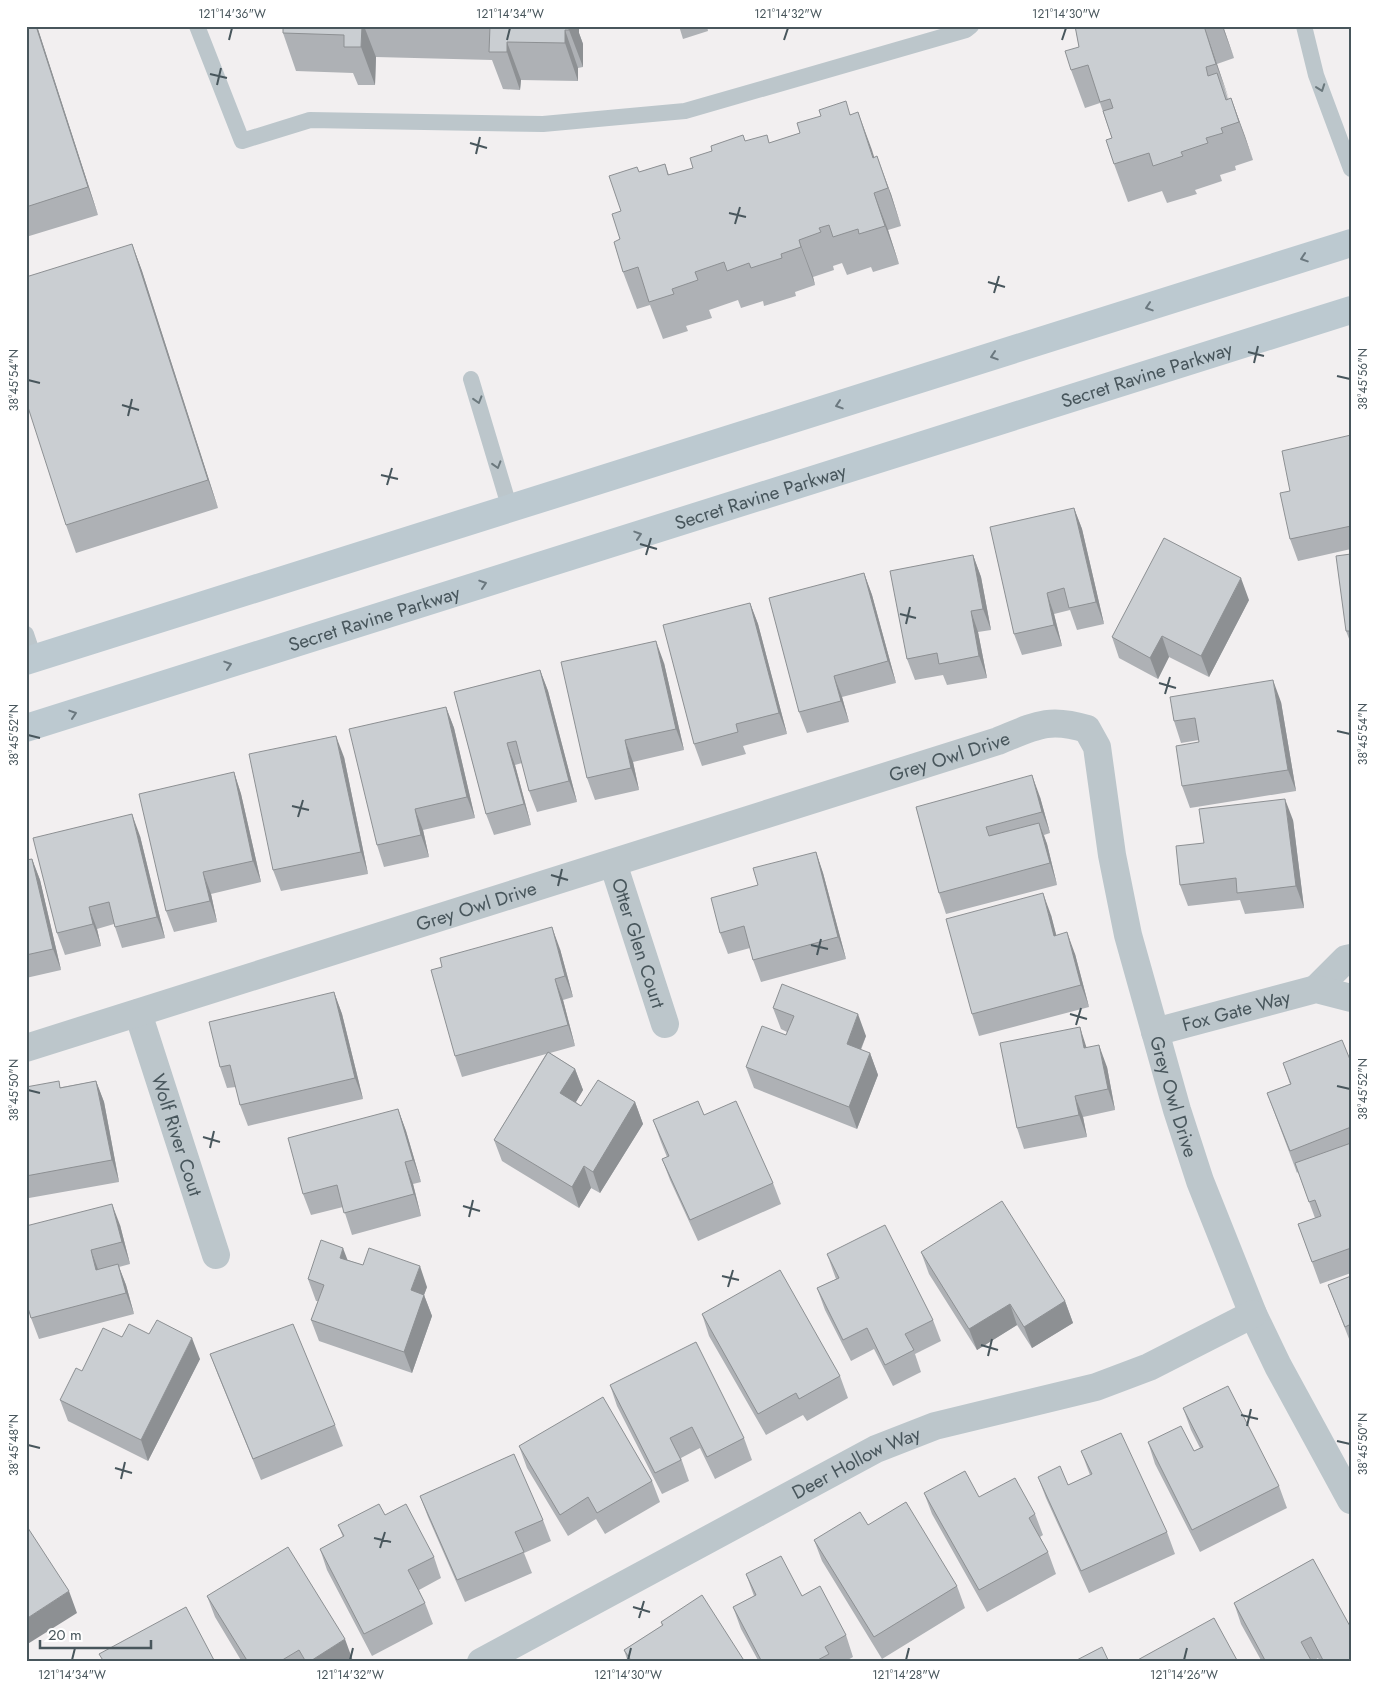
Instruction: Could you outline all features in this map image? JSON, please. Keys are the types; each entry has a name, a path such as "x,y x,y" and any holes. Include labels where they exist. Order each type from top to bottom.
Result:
{"main road":[{"path":"29,651 510,508 1351,243"},
{"name":"Secret Ravine Parkway","path":"26,728 1351,310"}],"street":[{"name":"Grey Owl Drive","path":"26,1048 998,741 1041,724 1065,722 1087,729 1097,747 1114,864 1128,935 1200,1181 1253,1314 1278,1366 1351,1500"},
{"name":"Otter Glen Court","path":"613,863 665,1024"},
{"path":"1316,989 1346,959 1351,958"},
{"name":"Fox Gate Way","path":"1155,1032 1316,989 1351,998"},
{"name":"Wolf River Cout","path":"138,1013 216,1255"},
{"name":"Deer Hollow Way","path":"481,1662 876,1449 944,1424 1096,1387 1149,1367 1253,1314"}],"lane":[{"path":"196,26 242,141 310,120 543,124 685,111 958,33 971,26"},
{"path":"1304,26 1316,75 1351,169"},
{"path":"471,379 510,508"}],"building":[{"path":"26,26 36,26 88,187 26,207"},
{"path":"283,26 362,26 361,47 344,47 344,35 283,33"},
{"path":"490,26 569,26 569,30 565,30 565,43 507,42 507,52 489,52"},
{"path":"1075,26 1204,26 1216,64 1206,67 1208,76 1217,73 1226,100 1231,98 1239,122 1221,128 1223,133 1206,138 1208,143 1181,152 1183,156 1153,166 1149,153 1114,164 1106,140 1112,138 1103,111 1113,108 1110,99 1100,102 1088,65 1071,70 1065,51 1079,47"},
{"path":"846,101 850,115 858,112 873,158 877,156 888,188 874,193 885,226 859,234 858,229 833,237 829,225 819,228 821,232 799,240 801,247 781,254 782,258 751,268 749,263 727,271 724,262 695,272 698,280 672,289 674,294 649,302 638,267 623,272 614,242 620,239 612,214 621,211 609,176 637,167 639,172 665,164 668,175 693,168 690,158 712,151 711,146 743,135 745,141 767,135 769,143 800,133 797,123 821,116 819,110"},
{"path":"132,244 208,480 66,525 26,401 26,277"},
{"path":"1351,435 1351,526 1290,539 1280,493 1290,491 1282,451"},
{"path":"1074,508 1096,602 1069,608 1064,588 1047,593 1054,625 1014,634 990,527"},
{"path":"1164,538 1241,578 1201,656 1162,636 1150,658 1112,637"},
{"path":"1351,554 1351,631 1346,631 1336,556"},
{"path":"973,555 983,609 971,611 979,656 939,664 937,653 907,659 890,571"},
{"path":"864,573 888,661 834,676 841,701 799,712 769,598"},
{"path":"750,603 779,713 736,724 738,732 694,744 663,625"},
{"path":"656,641 676,729 625,740 631,768 587,778 561,662"},
{"path":"540,670 569,781 529,791 516,741 507,743 524,804 486,814 454,692"},
{"path":"1273,680 1288,770 1182,786 1176,746 1199,742 1195,718 1174,721 1170,697"},
{"path":"446,707 467,797 415,809 421,835 377,845 349,729"},
{"path":"336,736 361,852 273,870 249,754"},
{"path":"234,772 253,861 203,872 210,901 166,911 139,794"},
{"path":"1032,775 1042,812 986,827 989,836 1039,823 1050,863 939,893 916,807"},
{"path":"1285,799 1296,886 1237,893 1236,878 1180,885 1176,846 1204,843 1199,809"},
{"path":"132,814 157,917 115,927 109,902 89,907 93,924 57,933 33,838"},
{"path":"816,852 838,937 753,960 744,926 720,933 711,898 758,885 753,868"},
{"path":"32,859 53,949 26,955 26,860"},
{"path":"1043,893 1054,936 1067,932 1081,985 972,1014 946,919"},
{"path":"552,927 565,976 555,979 568,1025 455,1056 431,970 442,967 440,958"},
{"path":"782,984 858,1014 847,1044 870,1053 849,1107 746,1067 762,1026 786,1035 794,1016 773,1008"},
{"path":"334,992 355,1078 240,1105 230,1065 220,1067 209,1022"},
{"path":"1080,1027 1084,1048 1099,1045 1108,1089 1075,1096 1079,1115 1017,1128 1000,1043"},
{"path":"1342,1040 1351,1062 1351,1127 1290,1151 1267,1093 1291,1084 1283,1063"},
{"path":"548,1052 575,1069 560,1093 581,1106 598,1080 635,1102 593,1172 584,1166 572,1187 494,1140"},
{"path":"59,1081 60,1088 96,1081 112,1160 26,1176 26,1087"},
{"path":"698,1101 704,1115 736,1101 773,1183 690,1220 662,1159 669,1156 653,1120"},
{"path":"398,1109 413,1160 405,1162 414,1194 344,1213 337,1185 303,1194 288,1138"},
{"path":"1351,1143 1351,1248 1312,1262 1298,1224 1321,1216 1315,1200 1309,1202 1295,1163"},
{"path":"1002,1201 1065,1301 1024,1327 1010,1304 969,1329 921,1252"},
{"path":"112,1204 122,1242 91,1250 96,1270 118,1264 126,1293 31,1318 26,1301 26,1226"},
{"path":"885,1225 933,1320 905,1334 914,1350 885,1365 867,1328 843,1340 817,1288 839,1278 827,1254"},
{"path":"321,1240 343,1248 340,1258 363,1265 369,1248 420,1266 411,1290 424,1295 404,1352 311,1320 324,1285 308,1279"},
{"path":"780,1270 840,1376 799,1399 796,1393 758,1414 702,1314"},
{"path":"1351,1276 1351,1330 1349,1325 1345,1327 1328,1285"},
{"path":"157,1320 192,1338 141,1440 60,1400 76,1368 82,1371 103,1328 122,1337 129,1324 149,1334"},
{"path":"293,1324 335,1425 253,1459 210,1354"},
{"path":"696,1342 744,1438 707,1457 692,1427 670,1438 681,1460 655,1473 610,1385"},
{"path":"1228,1386 1279,1486 1192,1530 1148,1442 1181,1426 1194,1451 1203,1447 1183,1408"},
{"path":"603,1397 652,1481 597,1513 588,1497 560,1515 519,1446"},
{"path":"1121,1433 1167,1532 1081,1571 1038,1477 1060,1466 1068,1485 1092,1474 1081,1451"},
{"path":"514,1454 543,1520 515,1532 524,1552 457,1580 420,1496"},
{"path":"965,1471 979,1497 1015,1478 1035,1514 1029,1518 1048,1552 979,1590 924,1493"},
{"path":"906,1502 957,1586 874,1637 814,1540 860,1512 868,1525"},
{"path":"379,1504 385,1515 406,1504 434,1557 408,1570 425,1603 364,1634 320,1549 344,1536 338,1525"},
{"path":"26,1525 69,1591 26,1619"},
{"path":"288,1547 345,1639 309,1662 306,1662 299,1650 279,1662 248,1662 207,1596"},
{"path":"781,1556 802,1596 820,1586 846,1635 825,1647 829,1654 814,1662 762,1662 733,1607 756,1595 746,1574"},
{"path":"1313,1559 1351,1628 1351,1662 1324,1662 1311,1637 1301,1642 1312,1662 1266,1662 1234,1603"},
{"path":"702,1595 745,1662 632,1662 624,1650 663,1625 661,1622"},
{"path":"186,1607 215,1662 104,1662 99,1654"},
{"path":"1214,1618 1238,1662 1134,1662"},
{"path":"1102,1647 1109,1662 1073,1662"}]}
